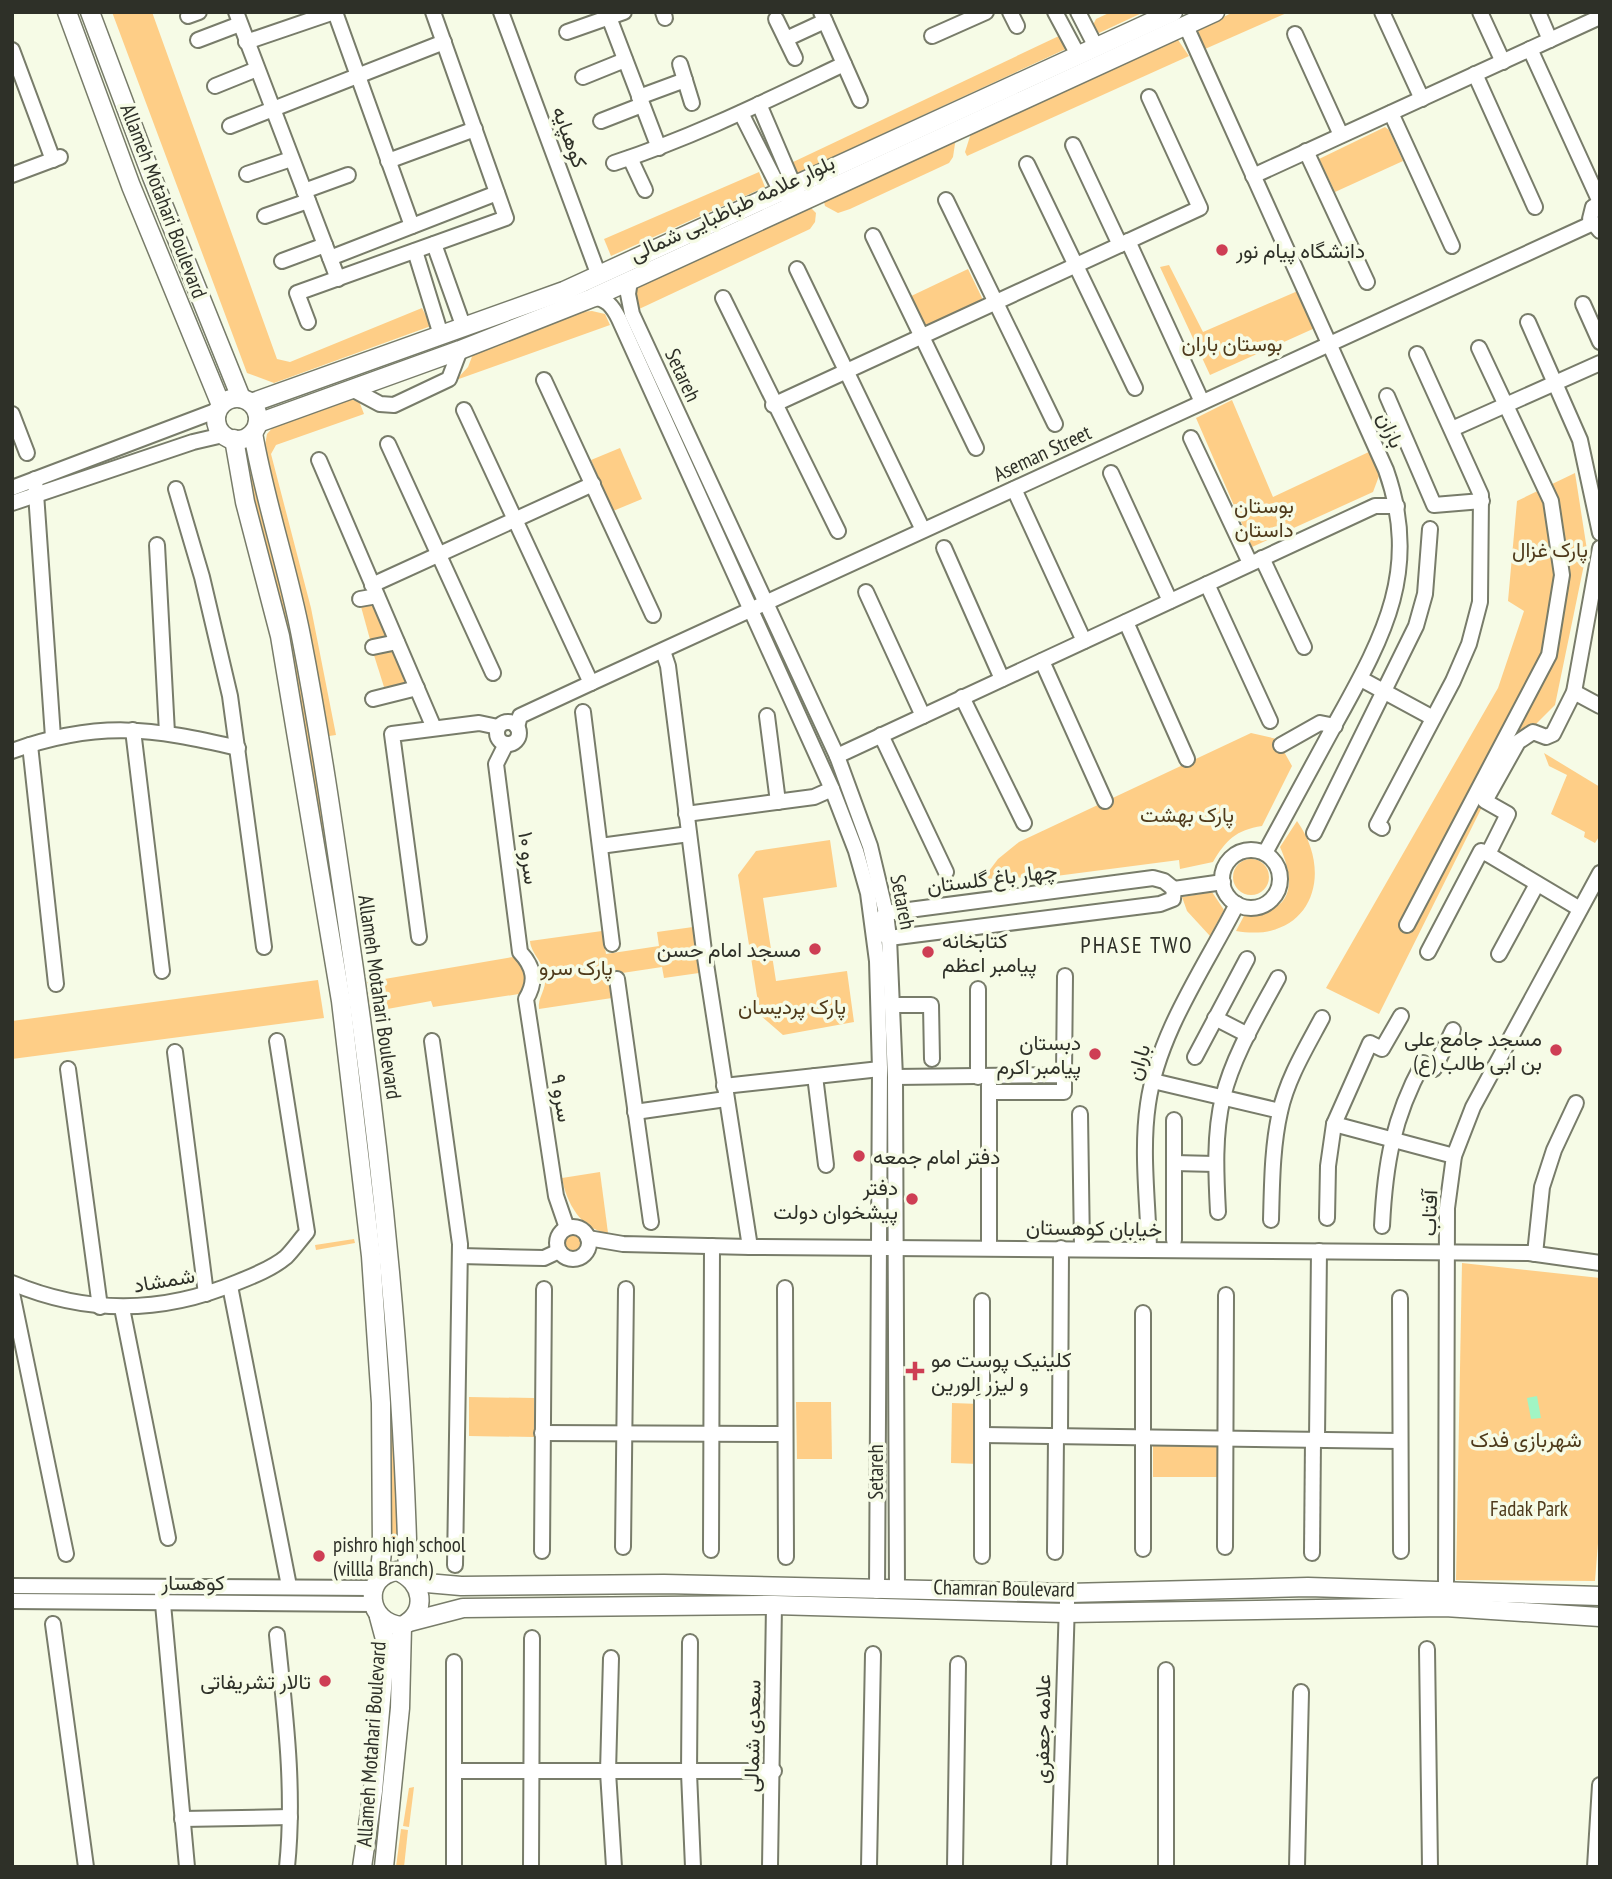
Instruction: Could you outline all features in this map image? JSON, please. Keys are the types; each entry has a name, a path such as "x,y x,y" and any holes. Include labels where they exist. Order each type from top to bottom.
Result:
{"main road":[{"name":"Allameh Motahari Boulevard","path":"67,12 131,186 219,408"},
{"name":"Allameh Motahari Boulevard","path":"90,12 152,177 246,400"},
{"name":"بلوار علامه طباطبایی شمالی","path":"255,428 592,298 637,277 792,193 1173,12"},
{"name":"بلوار علامه طباطبایی شمالی","path":"246,400 464,328 599,276 1215,12"},
{"path":"230,399 246,400 257,412 255,428 228,437 217,426 219,408 230,399"},
{"name":"Allameh Motahari Boulevard","path":"255,428 264,495 300,634 327,781 359,999 391,1257 411,1578"},
{"name":"Allameh Motahari Boulevard","path":"228,437 280,636 341,1001 372,1256 381,1403 376,1514 376,1597 386,1643 373,1791 362,1867"},
{"path":"397,1571 411,1578 420,1598 416,1614 406,1624 387,1623 376,1597 386,1572 397,1571"},
{"name":"Chamran Boulevard","path":"411,1578 461,1586 664,1584 877,1591 1068,1593 1308,1587 1600,1595"},
{"path":"461,1586 455,1590 453,1598 456,1605 463,1608"},
{"name":"Chamran Boulevard","path":"406,1624 463,1608 774,1605 1066,1613 1445,1607 1600,1617"},
{"name":"Allameh Motahari Boulevard","path":"384,1867 406,1624"}],"street":[{"path":"246,42 335,12 412,226"},
{"path":"307,322 297,293 506,218 433,12"},
{"name":"کوهپایه","path":"501,12 599,276"},
{"path":"567,32 608,15 624,12"},
{"path":"932,36 986,12"},
{"path":"1055,12 1078,55"},
{"path":"1078,12 1096,47"},
{"path":"1382,12 1422,99"},
{"path":"1480,12 1503,62"},
{"path":"1538,12 1550,40"},
{"path":"608,15 659,148"},
{"path":"786,39 823,17 860,100"},
{"path":"1253,176 1600,17"},
{"path":"198,40 238,18 338,279"},
{"path":"776,19 795,58"},
{"name":"باران","path":"1186,26 1386,470 1397,506 1399,560 1388,623 1361,679 1265,853"},
{"path":"1295,34 1341,135"},
{"path":"230,125 444,42"},
{"path":"1530,49 1600,202 1590,213 1595,228"},
{"path":"12,50 56,158 12,175"},
{"path":"583,77 625,60"},
{"path":"680,64 692,103"},
{"path":"614,163 659,148 741,113 844,64"},
{"path":"215,86 257,69"},
{"path":"1475,74 1535,207"},
{"path":"601,121 685,80"},
{"path":"773,405 1200,208 1149,97"},
{"path":"758,104 792,193"},
{"path":"741,113 792,193"},
{"path":"1391,113 1452,246"},
{"path":"388,161 475,129"},
{"path":"1073,145 1202,402"},
{"path":"1306,151 1367,282"},
{"path":"630,158 645,190"},
{"path":"247,174 291,159"},
{"path":"1027,164 1135,388"},
{"path":"265,216 348,175"},
{"path":"282,261 327,252 412,226 498,193"},
{"path":"946,200 1055,424"},
{"name":"Aseman Street","path":"517,727 520,716 591,682 1329,343 1595,228"},
{"path":"873,236 920,338 976,448"},
{"path":"434,244 464,328"},
{"path":"415,251 441,335"},
{"path":"797,268 923,530"},
{"name":"Setareh","path":"637,277 630,281 625,317 751,610 832,789 856,850 868,893 873,928 880,1069 877,1591"},
{"name":"Setareh","path":"592,298 604,300 625,317 766,603 856,802 886,913 895,1077 897,1591"},
{"path":"723,298 773,405 838,531"},
{"path":"1583,304 1600,342"},
{"path":"1528,322 1580,440 1600,533"},
{"path":"1407,925 1549,655 1562,575 1551,501 1479,348"},
{"path":"352,389 380,404 394,405 449,379 460,350"},
{"path":"1382,828 1377,825 1469,644 1480,602 1482,501 1452,429 1416,354"},
{"path":"1452,429 1600,363"},
{"path":"544,380 653,615"},
{"path":"1387,396 1434,505 1482,501"},
{"path":"12,502 37,486 219,408"},
{"path":"464,410 591,682"},
{"path":"12,414 27,453"},
{"path":"12,488 37,486 193,442 228,437"},
{"path":"1191,438 1304,647"},
{"path":"388,444 494,673"},
{"path":"319,460 434,728"},
{"path":"1111,473 1170,601"},
{"path":"360,599 440,554 593,484"},
{"path":"37,486 53,737"},
{"path":"176,489 220,649 238,748 264,947"},
{"path":"1014,489 1084,642"},
{"path":"836,756 1375,506 1397,506"},
{"path":"1314,832 1416,626 1425,594 1430,529"},
{"path":"157,545 167,733"},
{"path":"944,548 1002,679"},
{"path":"1486,853 1508,814 1485,801 1518,742 1533,732 1546,737 1553,734 1574,692 1600,548"},
{"path":"1207,584 1270,721"},
{"path":"866,592 923,716"},
{"path":"1126,622 1187,759"},
{"path":"373,647 397,642"},
{"path":"663,651 668,666 704,951 750,1247"},
{"path":"1042,661 1105,801"},
{"path":"1361,679 1433,718"},
{"path":"373,699 417,688"},
{"path":"1574,692 1600,706"},
{"path":"962,697 1024,823"},
{"path":"583,712 612,944"},
{"path":"767,716 778,802"},
{"path":"419,937 391,734 479,723 498,727 508,721 517,727 516,740 506,744 498,737 498,727"},
{"path":"1281,745 1320,723 1335,726"},
{"path":"12,751 53,737 103,729 167,733 238,748"},
{"path":"133,730 162,971"},
{"path":"881,735 946,872"},
{"name":"سرو ۱۰","path":"506,744 496,764 520,952 530,963 534,975"},
{"path":"30,745 56,984"},
{"path":"686,814 814,797 832,789"},
{"path":"600,846 689,834"},
{"path":"1242,851 1265,853 1277,866 1280,876 1276,894 1259,906 1237,904 1229,897 1223,882 1225,866 1242,851"},
{"path":"1429,952 1481,851 1580,909"},
{"name":"آفتاب","path":"1446,1589 1444,1443 1449,1251 1447,1208 1454,1156 1473,1107 1600,873"},
{"name":"چهار باغ گلستان","path":"886,913 1153,878 1174,894"},
{"path":"886,913 873,928 889,937 1160,904 1174,894 1223,882"},
{"path":"1499,954 1537,884"},
{"name":"باران","path":"1149,1250 1146,1126 1153,1081 1167,1039 1237,904"},
{"path":"1195,1057 1247,959"},
{"name":"سرو ۹","path":"534,975 532,990 526,999 556,1196 567,1228"},
{"path":"989,1092 1064,1092 1065,975"},
{"path":"1218,1212 1215,1164 1223,1096 1248,1035 1278,978"},
{"path":"617,979 651,1222"},
{"path":"978,989 983,1076 989,1092 989,1248"},
{"path":"892,1005 931,1005 932,1059"},
{"path":"1327,1218 1328,1166 1335,1124 1370,1043 1381,1049 1401,1016"},
{"path":"1215,1018 1248,1035"},
{"path":"1271,1220 1273,1163 1280,1111 1301,1057 1322,1018"},
{"path":"1382,1226 1385,1171 1391,1139 1408,1091 1423,1063 1434,1069 1453,1030"},
{"name":"شمشاد","path":"12,1283 80,1305 155,1307 230,1286 285,1258 307,1232 277,1041"},
{"path":"432,1041 460,1256 455,1565"},
{"path":"175,1052 206,1294"},
{"path":"68,1069 100,1307"},
{"path":"635,1112 816,1076 880,1069"},
{"path":"895,1077 1064,1075"},
{"path":"816,1076 826,1165"},
{"path":"1153,1081 1280,1111"},
{"path":"1535,1254 1542,1187 1554,1150 1576,1103"},
{"path":"1080,1114 1082,1248"},
{"path":"1174,1120 1174,1240"},
{"path":"1335,1124 1454,1156"},
{"path":"1174,1163 1215,1164"},
{"path":"567,1228 582,1230 588,1238 585,1252 577,1258 567,1257 559,1251 559,1236 567,1228"},
{"name":"خیابان کوهستان","path":"588,1238 623,1244 750,1247 1449,1251 1535,1254 1600,1263"},
{"path":"711,1550 709,1433 712,1246"},
{"path":"1055,1552 1061,1248"},
{"path":"460,1256 544,1258 559,1251"},
{"path":"1312,1552 1318,1251"},
{"path":"230,1286 289,1586"},
{"path":"785,1288 786,1557"},
{"path":"542,1551 544,1289"},
{"path":"623,1547 626,1289"},
{"path":"12,1293 66,1554"},
{"path":"1225,1547 1226,1295"},
{"path":"1400,1298 1401,1550"},
{"path":"982,1301 982,1556"},
{"path":"122,1308 168,1538"},
{"path":"1143,1313 1143,1549"},
{"path":"542,1433 784,1434"},
{"path":"983,1435 1400,1441"},
{"name":"کوهسار","path":"12,1586 162,1595 376,1597"},
{"name":"کوهسار","path":"12,1601 162,1595 289,1586 376,1597"},
{"name":"علامه جعفری","path":"1059,1867 1068,1593"},
{"path":"162,1595 187,1867"},
{"name":"سعدی شمالی","path":"770,1867 774,1771 774,1605"},
{"path":"53,1624 86,1867"},
{"path":"277,1635 289,1759 287,1867"},
{"path":"531,1867 534,1772 532,1638"},
{"path":"690,1642 689,1773 693,1867"},
{"path":"1427,1649 1430,1867"},
{"path":"869,1867 873,1654"},
{"path":"611,1658 608,1772 614,1867"},
{"path":"454,1662 454,1867"},
{"path":"955,1867 958,1664"},
{"path":"1166,1670 1166,1867"},
{"path":"1297,1867 1301,1692"},
{"path":"456,1771 774,1771"},
{"path":"1595,1867 1600,1784"},
{"path":"182,1819 290,1817"}],"green space":[{"path":"112,12 152,12 277,359 290,362 422,308 431,326 274,383 247,373"},
{"path":"1111,12 1144,12 1099,33 1093,25 1096,19"},
{"path":"1234,12 1289,12 1205,49 1197,29"},
{"path":"1061,35 1068,48 796,174 791,163"},
{"path":"1176,37 1189,56 967,156 965,152 973,127"},
{"path":"1385,127 1389,130 1403,161 1335,192 1319,159"},
{"path":"956,137 953,157 949,163 850,209 838,213 825,206 823,198"},
{"path":"759,172 765,187 611,256 604,239"},
{"path":"801,207 811,208 816,213 815,222 810,229 637,310 637,288 643,281"},
{"name":"بوستان باران","path":"1169,265 1203,332 1300,290 1315,328 1210,375 1160,267"},
{"path":"968,269 984,302 922,331 907,298"},
{"path":"579,312 605,314 610,325 456,380 468,367 475,349"},
{"path":"346,399 359,401 364,414 276,445 271,454 311,608 336,735 329,736 307,621 264,451 267,434 277,423"},
{"name":"بوستان داستان","path":"1232,400 1273,497 1373,450 1379,476 1373,492 1252,547 1196,418"},
{"path":"620,448 642,499 613,511 591,460"},
{"path":"241,451 248,452 297,639 385,1244 399,1542 396,1546 390,1544 332,906 296,679"},
{"name":"پارک غزال","path":"1575,473 1587,550 1555,705 1518,742 1485,801 1379,1014 1326,988 1498,688 1524,611 1508,601 1517,501"},
{"path":"376,600 392,639 371,643 360,603"},
{"path":"396,648 411,683 384,687 373,652"},
{"name":"پارک بهشت","path":"1251,733 1277,739 1292,766 1262,826 1238,833 1222,848 1213,862 1180,869 1179,860 1056,876 983,879 998,859 1019,842"},
{"path":"1544,753 1600,787 1600,835 1595,843 1584,837 1585,832 1551,814 1567,775 1549,766"},
{"path":"1297,821 1309,842 1314,863 1314,883 1308,902 1298,916 1282,927 1261,932 1236,931 1245,914 1273,909 1287,895 1288,874 1280,847"},
{"name":"پارک پردیسان","path":"830,840 837,887 763,898 776,981 847,971 854,1022 783,1035 760,1015 738,875 756,851"},
{"path":"1251,859 1264,864 1269,877 1264,890 1251,895 1238,890 1233,877 1238,864"},
{"path":"1212,892 1224,910 1210,936 1187,911 1182,897"},
{"name":"پارک سرو","path":"693,927 699,973 664,978 662,967 609,975 612,998 539,1009 545,977 530,941 602,931 606,954 659,946 657,932"},
{"path":"513,957 524,969 526,977 527,986 519,994 433,1007 431,1001 371,1012 367,982"},
{"path":"318,980 324,1018 12,1059 12,1021"},
{"path":"600,1172 608,1233 590,1227 576,1213 562,1178"},
{"path":"574,1232 581,1235 584,1242 581,1249 574,1252 567,1249 564,1242 567,1235"},
{"path":"354,1239 355,1243 316,1250 315,1245"},
{"name":"Fadak Park","path":"1462,1263 1600,1278 1600,1518 1595,1581 1456,1580"},
{"path":"469,1397 534,1398 534,1437 469,1436"},
{"path":"796,1402 831,1402 832,1459 797,1459"},
{"path":"952,1403 980,1404 979,1464 951,1463"},
{"path":"1153,1441 1220,1441 1220,1477 1153,1477"},
{"path":"414,1787 409,1827 403,1826 409,1788"},
{"path":"401,1829 408,1830 404,1867 396,1867"}],"shaded area":[{"path":"1537,1396 1541,1418 1531,1419 1527,1398"}],"place":[{"name":"دانشگاه پیام نور","path":"1222,250"},
{"name":"مسجد امام حسن","path":"815,949"},
{"name":"کتابخانه پیامبر اعظم","path":"928,952"},
{"name":"مسجد جامع علی بن ابی طالب (ع)","path":"1556,1050"},
{"name":"دبستان پیامبر اکرم","path":"1095,1054"},
{"name":"دفتر امام جمعه","path":"859,1156"},
{"name":"دفتر پیشخوان دولت","path":"912,1199"},
{"name":"کلینیک پوست مو و لیزر اِلورین","path":"915,1371"},
{"name":"pishro high school (villla Branch)","path":"319,1556"},
{"name":"تالار تشریفاتی","path":"325,1681"}],"district":[{"name":"PHASE TWO","path":"1137,944"}],"park label":[{"name":"شهربازی فدک","path":"1526,1439"}]}
